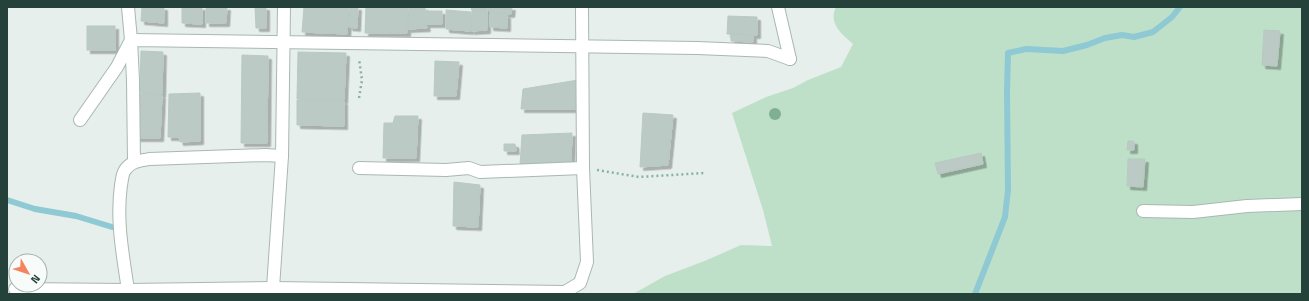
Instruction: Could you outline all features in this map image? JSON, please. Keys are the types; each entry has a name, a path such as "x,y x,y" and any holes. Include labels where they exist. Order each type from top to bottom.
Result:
{"street":[{"path":"128,7 134,89 134,162"},
{"path":"274,288 282,156 284,7"},
{"path":"48,289 274,288 566,292 580,283 587,262 583,168 582,7"},
{"path":"131,40 356,42 768,51 790,59 778,7"},
{"path":"80,120 117,67 131,40"},
{"path":"128,290 122,252 119,201 123,173 134,162 156,159 265,155 282,156"},
{"path":"358,168 446,170 468,168 480,172 583,168"},
{"path":"1143,211 1193,212 1247,206 1302,204"}],"path":[{"path":"356,42 362,80 359,98"},
{"path":"583,168 639,177 704,173"}],"green space":[{"path":"836,7 1302,7 1302,294 633,294 665,276 741,245 772,246 763,210 732,113 766,97 793,88 808,80 841,67 853,44 835,24 834,13"}],"building":[{"path":"142,7 164,7 164,23 141,21"},
{"path":"182,7 202,7 202,24 182,23"},
{"path":"206,7 227,7 226,23 206,23"},
{"path":"255,7 266,7 266,28 256,28"},
{"path":"304,7 349,7 347,34 302,32"},
{"path":"350,7 358,7 357,28 349,27"},
{"path":"366,7 408,7 407,33 365,33"},
{"path":"409,7 425,7 425,11 442,11 442,24 426,24 427,28 408,29"},
{"path":"471,7 488,7 489,9 472,11"},
{"path":"489,7 512,7 511,14 490,13"},
{"path":"446,10 471,12 470,31 446,29"},
{"path":"487,10 487,30 471,31 472,11"},
{"path":"490,14 507,15 507,28 490,27"},
{"path":"728,16 757,17 757,35 727,34"},
{"path":"87,26 115,26 115,50 87,50"},
{"path":"1264,30 1280,31 1277,66 1262,65"},
{"path":"731,34 753,35 753,42 731,41"},
{"path":"141,51 163,52 162,94 140,92"},
{"path":"298,52 346,53 344,100 297,99"},
{"path":"242,55 268,56 267,143 241,143"},
{"path":"435,61 459,62 456,96 434,96"},
{"path":"578,80 576,109 521,109 523,89"},
{"path":"138,93 162,95 160,138 136,138"},
{"path":"200,93 200,141 180,142 179,137 168,137 169,94"},
{"path":"297,100 344,101 344,126 297,125"},
{"path":"643,113 673,115 668,165 640,167"},
{"path":"395,116 418,116 416,158 383,158 384,123 393,123"},
{"path":"572,133 571,162 520,165 522,135"},
{"path":"1128,141 1134,141 1134,150 1127,150"},
{"path":"504,144 515,144 516,151 504,151"},
{"path":"981,153 983,164 938,174 935,163"},
{"path":"1128,159 1145,159 1143,187 1127,186"},
{"path":"454,182 480,185 478,227 453,226"}],"waterway":[{"path":"975,294 1005,217 1008,190 1008,53 1026,49 1063,51 1087,45 1105,38 1122,35 1134,37 1153,32 1172,17 1180,7"},
{"path":"7,200 35,209 76,216 112,227"}]}
